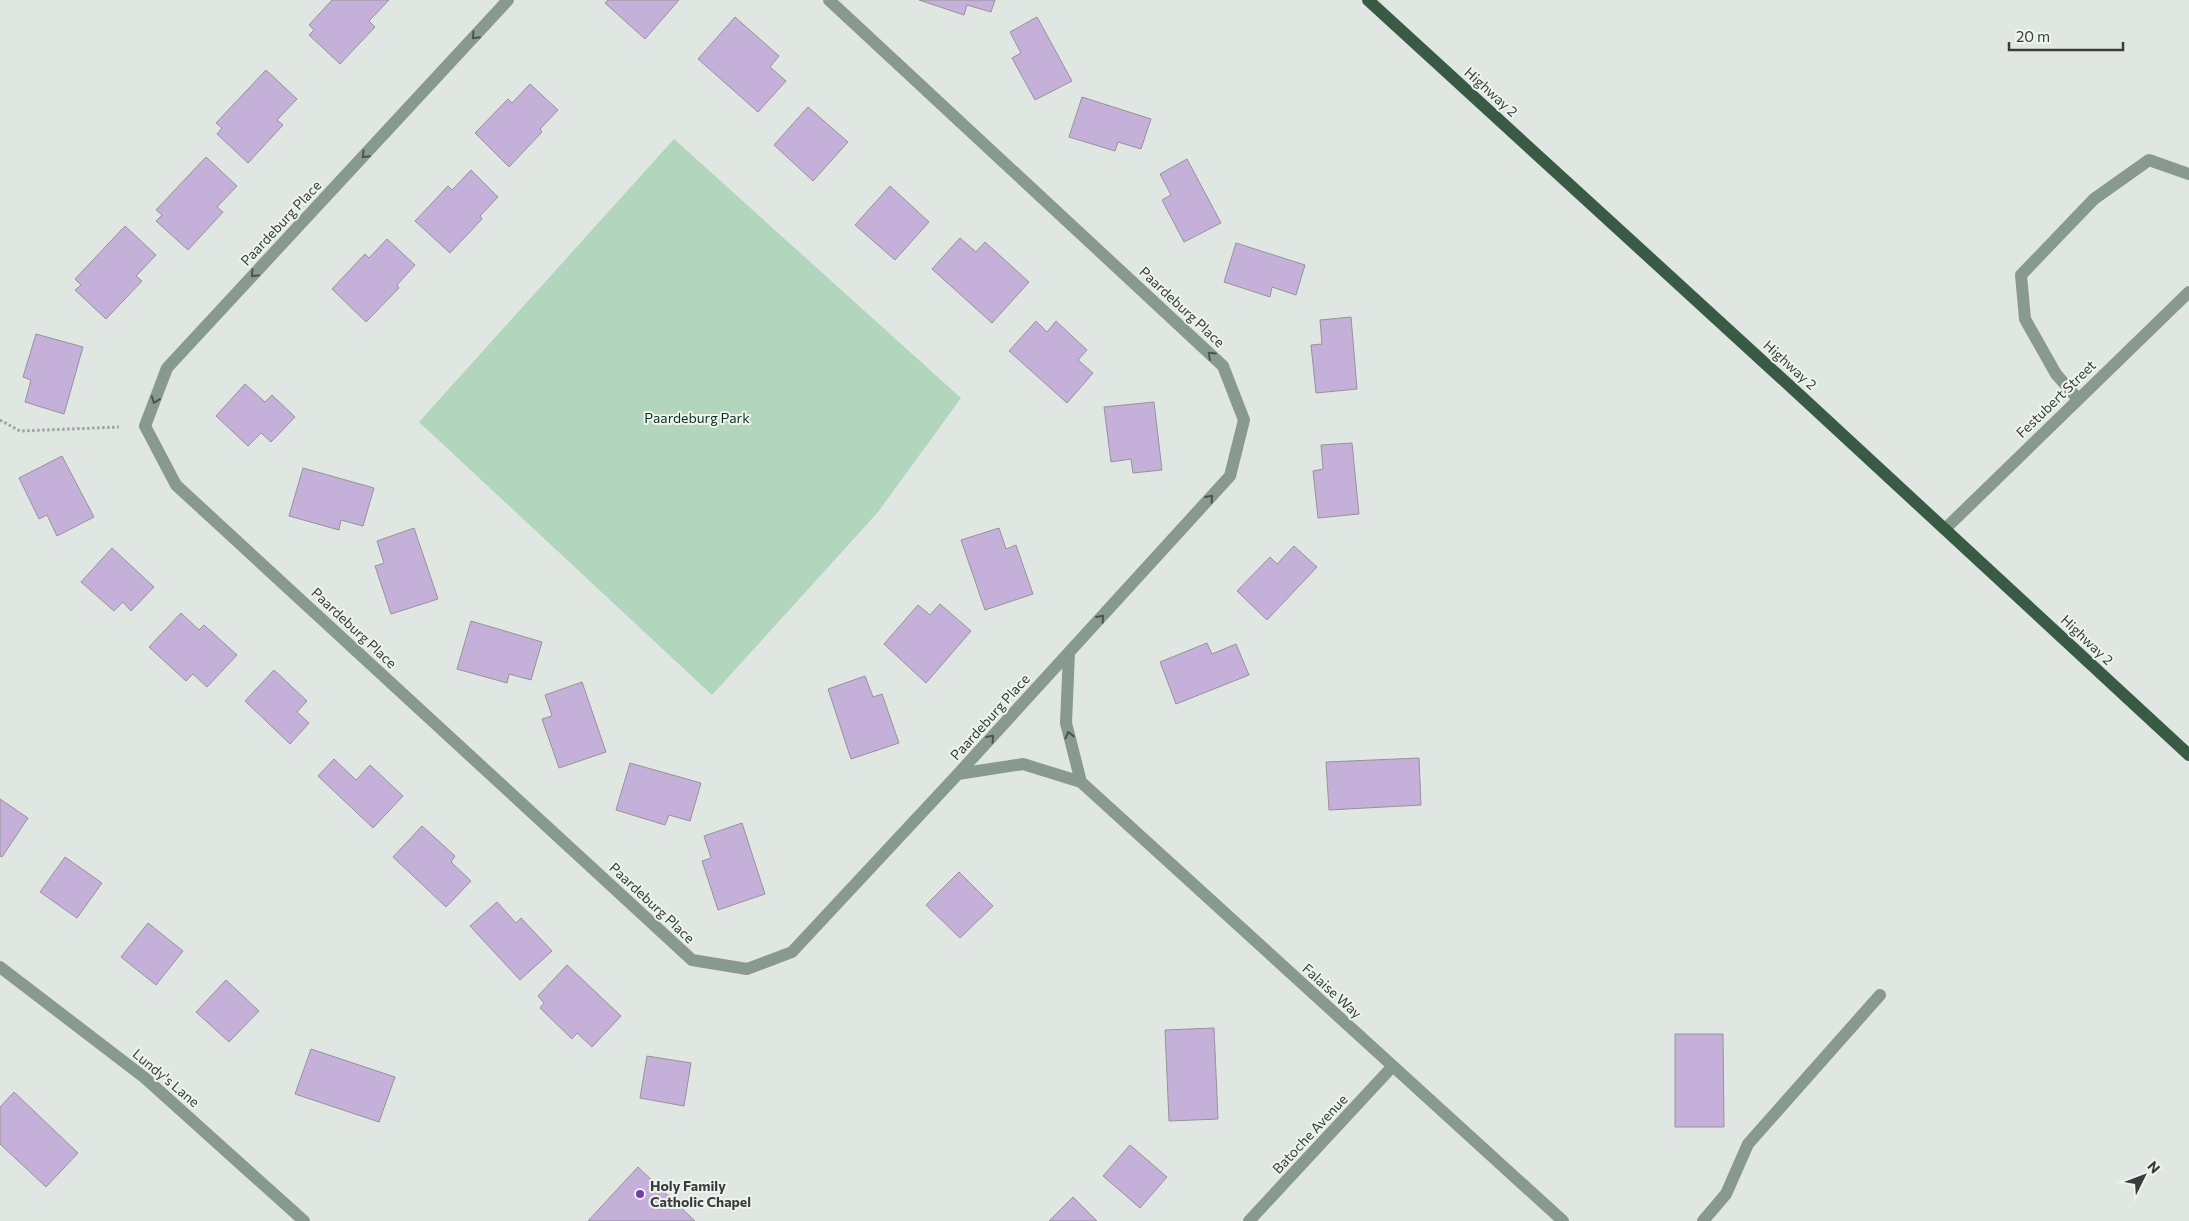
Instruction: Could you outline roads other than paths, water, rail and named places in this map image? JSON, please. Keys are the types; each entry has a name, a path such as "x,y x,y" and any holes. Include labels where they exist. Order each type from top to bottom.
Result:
{"main road":[{"name":"Highway 2","path":"1368,0 2189,755"}],"street":[{"name":"Paardeburg Place","path":"508,0 167,368 145,426 176,485 692,960 747,969 792,952 958,774 1230,476 1244,420 1223,366 829,0"},
{"path":"2078,399 2056,374 2024,319 2021,275 2094,199 2149,160 2189,174"},
{"name":"Festubert Street","path":"1945,529 2189,292"},
{"path":"1069,653 1066,723 1081,782"},
{"path":"958,774 1022,764 1081,782"},
{"name":"Falaise Way","path":"1081,782 1563,1221"},
{"name":"Lundy's Lane","path":"0,967 145,1078 304,1221"},
{"path":"1703,1221 1726,1194 1748,1144 1880,995"},
{"name":"Batoche Avenue","path":"1250,1221 1392,1067"}],"place":[{"name":"Holy Family Catholic Chapel","path":"640,1194"}],"park label":[{"name":"Paardeburg Park","path":"697,418"}]}
